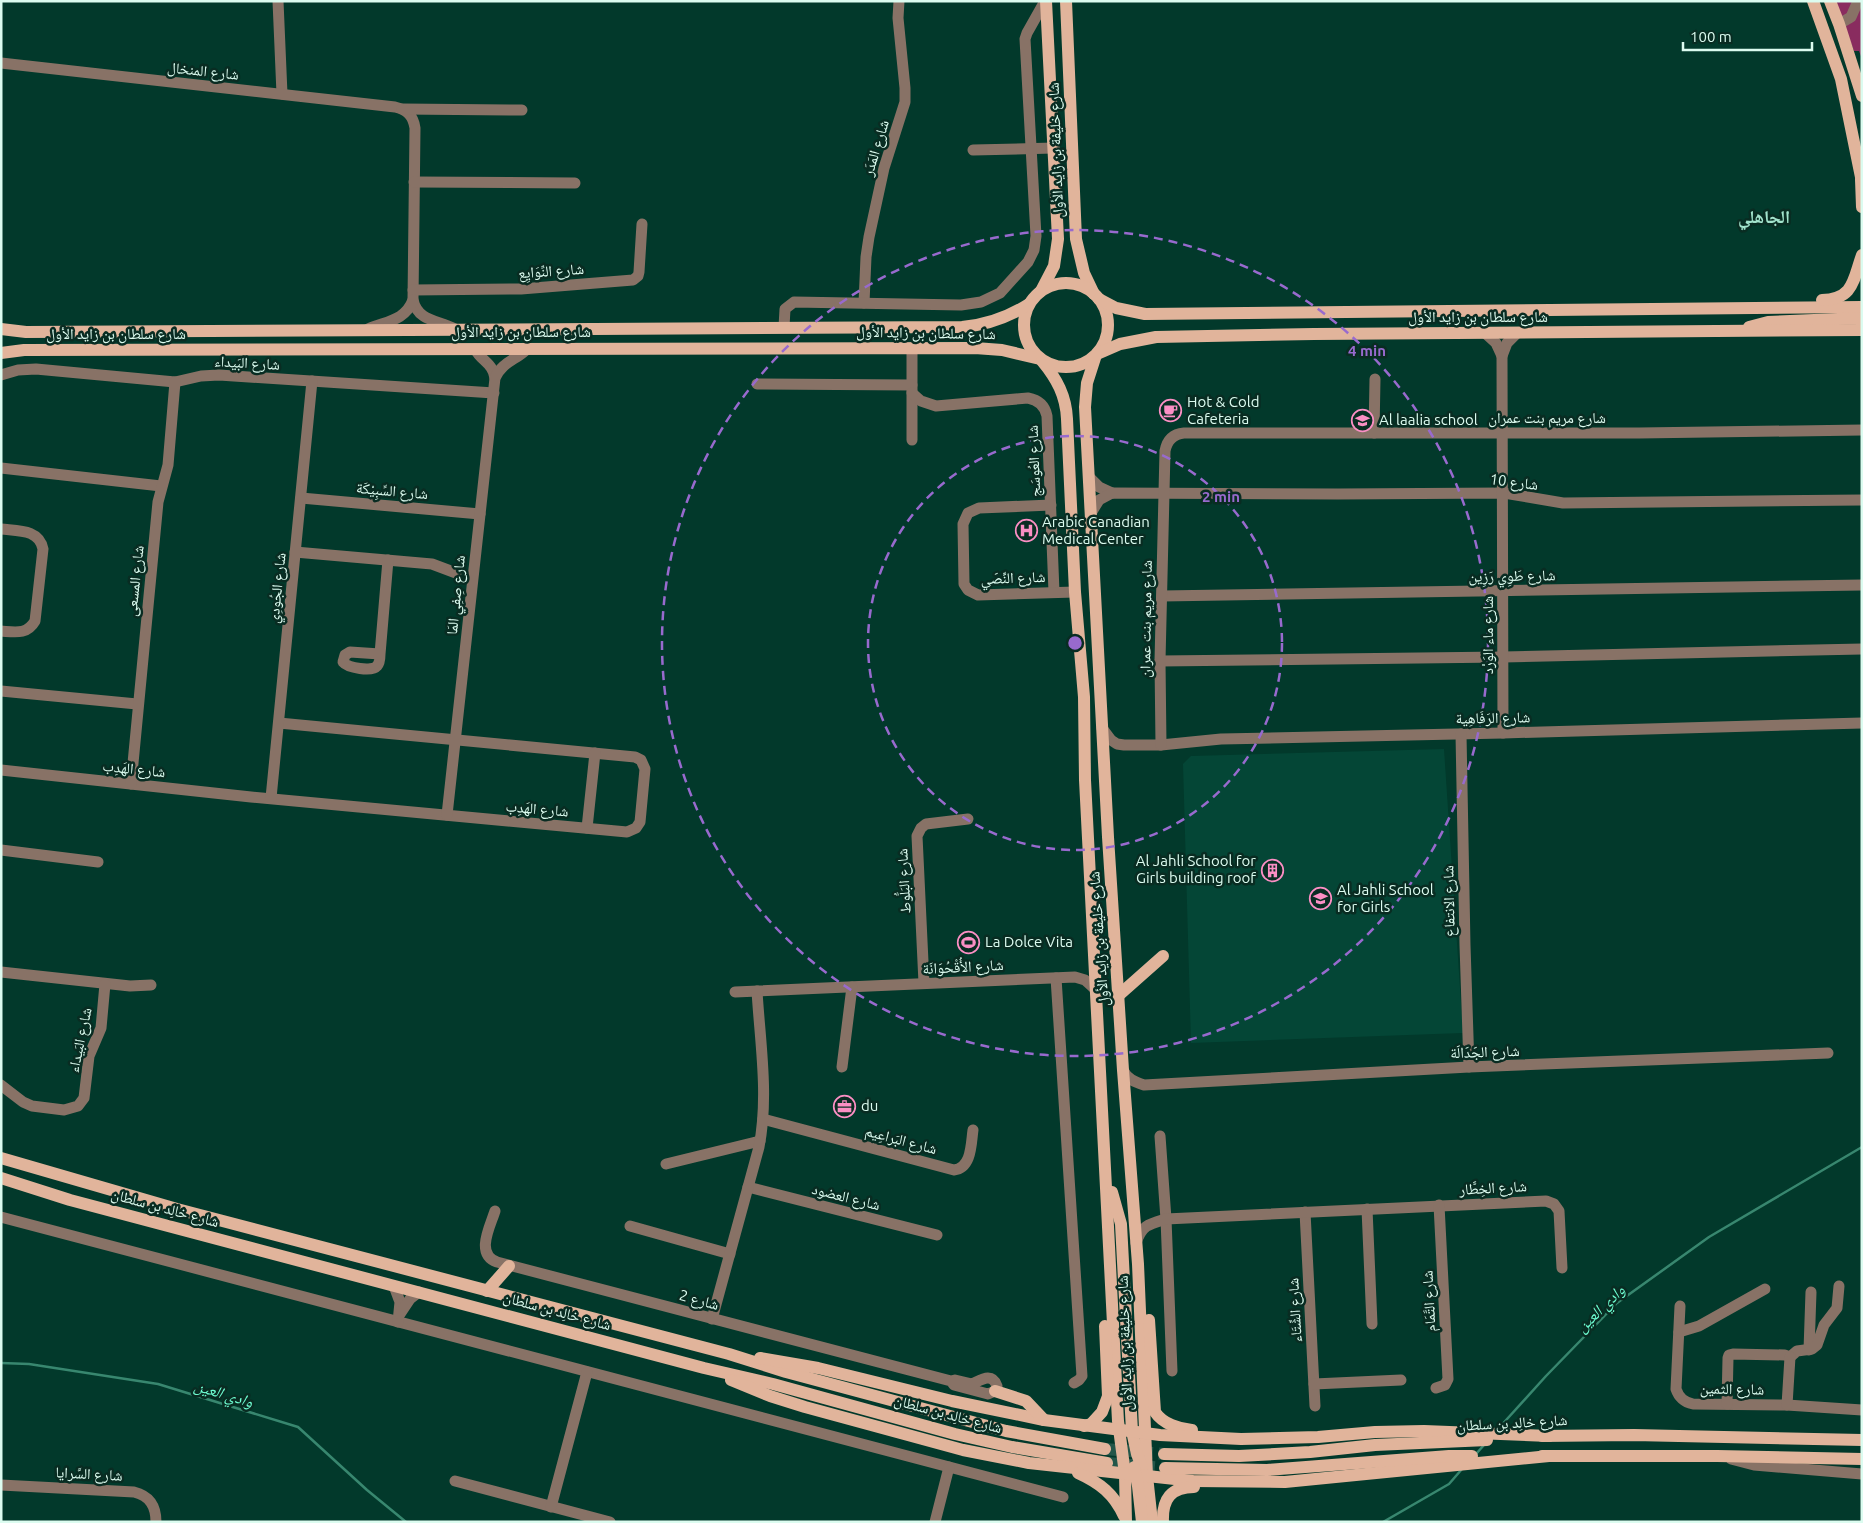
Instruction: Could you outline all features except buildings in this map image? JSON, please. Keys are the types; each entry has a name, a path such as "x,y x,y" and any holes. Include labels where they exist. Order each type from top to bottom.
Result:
{"main road":[{"name":"شارع خليفة بن زايد الأول","path":"1041,291 1054,266 1058,248 1045,1"},
{"name":"شارع خليفة بن زايد الأول","path":"1066,1 1076,239 1084,273 1096,296"},
{"path":"1813,1 1841,79 1862,180 1862,207"},
{"path":"1830,1 1862,96"},
{"path":"1780,308 1805,302 1840,298 1851,285 1862,255"},
{"path":"1058,283 1068,283 1086,288 1096,296 1105,309 1108,328 1106,337 1096,355 1082,364 1072,367 1063,367 1041,360 1029,346 1023,329 1028,304 1041,291 1058,283"},
{"name":"شارع سلطان بن زايد الأول","path":"1096,296 1116,308 1146,314 1862,307"},
{"name":"شارع سلطان بن زايد الأول","path":"1,329 36,332 974,326 997,321 1028,304"},
{"path":"1738,332 1752,325 1768,322 1862,318"},
{"name":"شارع سلطان بن زايد الأول","path":"1096,355 1120,344 1156,338 1862,330"},
{"name":"شارع سلطان بن زايد الأول","path":"1,353 24,350 989,348 1015,352 1041,360"},
{"name":"شارع خليفة بن زايد الأول","path":"1096,355 1085,393 1104,761 1123,1070 1138,1264 1132,1431 1136,1475 1126,1521"},
{"name":"شارع خليفة بن زايد الأول","path":"1041,360 1060,386 1066,406 1075,592 1084,697 1085,780 1096,960 1108,1224 1136,1475 1152,1522"},
{"path":"1119,995 1163,956"},
{"name":"شارع خالِد بن سلطان","path":"1,1158 177,1209 729,1354 811,1379 1006,1431 1105,1450"},
{"path":"1107,1176 1121,1224 1132,1431"},
{"name":"شارع خالِد بن سلطان","path":"1,1178 70,1200 704,1368 773,1384 955,1434 1012,1448 1107,1463"},
{"path":"1084,1426 1091,1424 1102,1412 1108,1396 1102,1269 1108,1224"},
{"path":"1138,1264 1148,1310 1153,1398 1157,1416 1173,1426 1183,1429 1269,1433 1297,1438"},
{"path":"487,1291 509,1266"},
{"path":"729,1354 818,1368 952,1401 1044,1420 1160,1435 1204,1438 1297,1438 1375,1432 1424,1431 1549,1436"},
{"path":"704,1368 770,1396 903,1435 996,1457 1067,1468 1223,1483 1285,1482"},
{"path":"996,1391 1026,1401 1044,1420"},
{"name":"شارع خالِد بن سلطان","path":"1164,1454 1239,1456 1310,1452 1375,1445 1549,1436 1634,1435 1862,1440"},
{"path":"1165,1468 1267,1470 1376,1467 1549,1456 1717,1456 1862,1459"},
{"path":"1164,1522 1163,1513 1167,1499 1178,1488 1252,1488 1376,1467"},
{"path":"1067,1468 1101,1485 1115,1499 1126,1521"},
{"path":"1136,1475 1142,1522"}],"street":[{"path":"278,1 282,94"},
{"name":"شارع المَدَر","path":"864,303 869,237 884,168 905,102 906,88 898,18 899,1"},
{"path":"784,327 786,309 794,302 971,304 988,300 1000,293 1028,262 1036,243 1025,42 1026,36 1045,1"},
{"path":"1839,24 1851,17 1858,1"},
{"path":"1030,28 1038,29 1048,36"},
{"name":"شارع المنخال","path":"1,64 282,94 402,109 522,110"},
{"path":"402,109 411,115 414,121 413,295 416,309 422,316 455,329"},
{"path":"973,150 1054,148"},
{"path":"414,182 575,183"},
{"name":"شارع النِّوَايِع","path":"413,295 633,280 638,276 639,272 642,224"},
{"path":"367,329 402,316 408,309 413,295"},
{"path":"1485,333 1496,343 1502,356"},
{"path":"1502,356 1508,343 1517,333"},
{"path":"912,348 912,440"},
{"path":"475,349 491,366 495,378"},
{"path":"495,378 503,365 527,349"},
{"name":"شارع ماء الوَرْد","path":"1502,356 1504,493 1502,591 1503,733"},
{"name":"شارع البَيداء","path":"1,375 18,370 36,369 175,382 192,377 210,375 494,393"},
{"name":"شارع صِفِي المَا","path":"447,815 495,378"},
{"path":"1374,433 1375,379"},
{"name":"شارع الجُودِي","path":"271,798 312,381"},
{"name":"شارع المسعى","path":"130,784 158,502 168,465 175,382"},
{"name":"شارع العُوسَج","path":"757,384 912,389 925,403 936,406 1028,398 1041,404 1047,416 1054,592"},
{"name":"شارع مريم بنت عمران","path":"1162,745 1160,661 1165,447 1172,437 1180,433 1862,430"},
{"path":"1,468 161,486"},
{"path":"1089,477 1099,487 1112,493 1163,494"},
{"path":"1091,512 1099,500 1112,493"},
{"name":"شارع 10","path":"1163,494 1504,493 1563,503 1862,500"},
{"name":"شارع السِّبِيْكَة","path":"301,498 480,514"},
{"name":"شارع النِّصَي","path":"1051,505 979,508 968,513 963,524 963,580 968,590 978,596 1075,592"},
{"path":"1,529 32,533 40,541 43,549 35,621 30,628 23,632 1,631"},
{"path":"295,552 432,564 456,574"},
{"path":"380,654 388,560"},
{"name":"شارع طَوِي رَزِين","path":"1162,596 1862,585"},
{"path":"1160,661 1503,657 1862,649"},
{"path":"1,691 138,704"},
{"name":"شارع الهَدِب","path":"1,770 627,832 636,828 641,819 645,769 643,763 635,757 278,723"},
{"name":"شارع الرَفَاهِية","path":"1124,746 1162,745 1221,739 1862,723"},
{"path":"1102,728 1111,740 1124,746"},
{"name":"شارع الانتفاع","path":"1461,734 1469,1067"},
{"path":"1104,761 1112,752 1124,746"},
{"path":"587,828 595,753"},
{"name":"شارع البَلُّوط","path":"924,983 917,836 920,828 926,824 968,819"},
{"path":"1,850 98,862"},
{"path":"1075,977 1088,969 1096,960"},
{"path":"1,972 105,984 151,985"},
{"path":"1075,977 1089,983 1096,990"},
{"name":"شارع الأُقْحُوَانَة","path":"735,992 1075,977"},
{"path":"1056,978 1082,1376 1080,1380 1074,1382"},
{"name":"شارع البَيداء","path":"1,1085 32,1106 68,1110 81,1103 86,1093 89,1056 101,1028 105,984"},
{"path":"842,1067 852,986"},
{"path":"712,1319 760,1141 764,1084 757,991"},
{"name":"شارع الجَدَالَة","path":"1144,1085 1469,1067 1828,1053"},
{"path":"1123,1070 1131,1080 1144,1085"},
{"path":"1126,1103 1127,1097 1132,1092 1144,1085"},
{"name":"شارع البَراعِيم","path":"763,1119 954,1170 966,1164 973,1130"},
{"path":"1160,1136 1172,1371"},
{"path":"666,1164 760,1141"},
{"name":"شارع العضود","path":"748,1187 937,1235"},
{"name":"شارع الخِطَّار","path":"1133,1204 1139,1215 1144,1218 1163,1220 1440,1205 1550,1202 1559,1211 1562,1268"},
{"name":"شارع التَّمَام","path":"1436,1388 1445,1386 1448,1379 1440,1205"},
{"path":"1367,1209 1372,1324"},
{"name":"شارع 2","path":"495,1211 485,1244 485,1252 493,1261 951,1381 954,1385 988,1394 996,1391"},
{"name":"شارع الشِّتَاء","path":"1305,1212 1315,1406"},
{"path":"1,1217 399,1318 588,1372 1062,1497"},
{"path":"1136,1243 1142,1229 1163,1220"},
{"path":"630,1226 730,1254"},
{"path":"394,1286 399,1296 399,1318"},
{"path":"1726,1404 1729,1355 1776,1355 1790,1357 1797,1352 1809,1350 1817,1345 1824,1325 1837,1308 1839,1286"},
{"path":"1679,1332 1694,1328 1765,1289"},
{"path":"399,1318 410,1299 419,1292"},
{"path":"1809,1350 1811,1292"},
{"name":"شارع الثمين","path":"1680,1306 1676,1389 1680,1398 1688,1403 1787,1405 1862,1410"},
{"path":"1787,1405 1790,1357"},
{"path":"552,1506 588,1372"},
{"path":"1314,1384 1401,1380"},
{"path":"1717,1456 1754,1465 1861,1474"},
{"path":"935,1522 949,1467"},
{"path":"454,1481 610,1522"},
{"name":"شارع السَّرايا","path":"1,1485 134,1492 145,1495 152,1503 156,1514 156,1522"}],"shaded area":[{"path":"1835,1 1862,1 1862,59 1859,51 1854,51"},
{"name":"Al Jahli School for Girls","path":"1444,749 1463,1033 1191,1043 1183,764 1191,756"}],"waterway":[{"name":"وادي العين","path":"1498,1429 1617,1303 1709,1237 1862,1147"},
{"name":"وادي العين","path":"1,1363 29,1364 158,1384 298,1427 367,1490 406,1522"},
{"name":"وادي العين","path":"1476,1454 1484,1445"},
{"name":"وادي العين","path":"1383,1522 1449,1484 1462,1469"}],"tunnel":[{"path":"1105,1449 1164,1454"},
{"path":"1107,1463 1165,1468"}],"place":[{"name":"Hot & Cold Cafeteria","path":"1171,411"},
{"name":"Al laalia school","path":"1363,420"},
{"name":"Arabic Canadian Medical Center","path":"1026,531"},
{"name":"Al Jahli School for Girls building roof","path":"1272,870"},
{"name":"Al Jahli School for Girls","path":"1321,899"},
{"name":"La Dolce Vita","path":"969,942"},
{"name":"du","path":"845,1106"}],"district":[{"name":"الجاهلي","path":"1764,217"}]}
